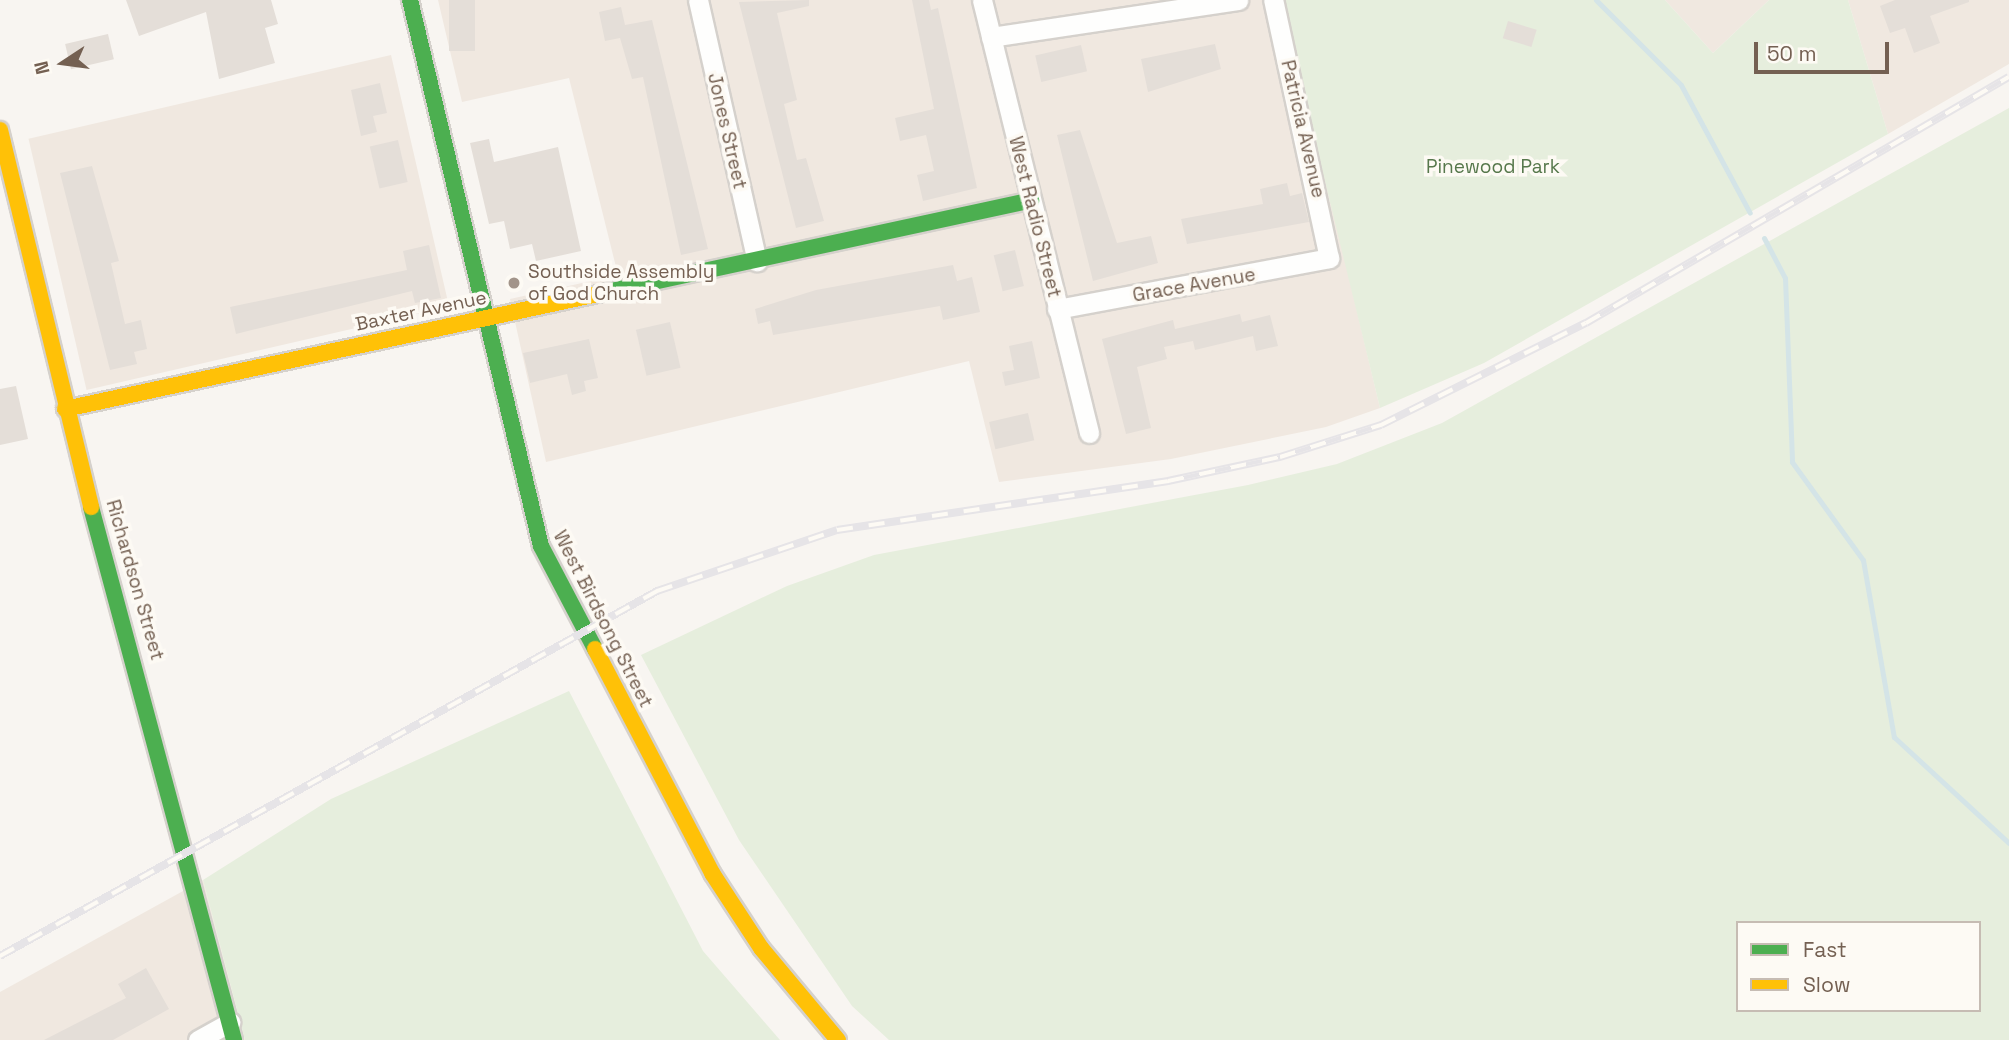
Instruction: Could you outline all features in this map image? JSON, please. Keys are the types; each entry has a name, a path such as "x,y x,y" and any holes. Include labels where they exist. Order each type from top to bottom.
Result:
{"street":[{"name":"West Birdsong Street","path":"410,0 533,524 549,565 725,894 838,1040"},
{"name":"Jones Street","path":"698,0 757,261"},
{"name":"West Radio Street","path":"982,0 1089,433"},
{"path":"990,37 1238,0"},
{"name":"Patricia Avenue","path":"1273,0 1329,258"},
{"name":"Richardson Street","path":"0,130 65,409 232,1031"},
{"name":"Baxter Avenue","path":"65,409 1031,200"},
{"name":"Grace Avenue","path":"1058,309 1329,258"},
{"path":"198,1040 232,1031"}],"shaded area":[{"path":"438,0 1283,0 1380,408 1326,427 1171,459 999,482 969,361 546,462 510,299 618,275 569,78 462,102"},
{"path":"1665,0 1769,0 1713,53"},
{"path":"1848,0 2009,0 2009,64 1888,134"},
{"path":"391,55 449,306 87,390 29,139"},
{"path":"203,880 245,1040 0,1040 0,992"}],"green space":[{"name":"Pinewood Park","path":"1281,0 1665,0 1713,53 1769,0 1848,0 1888,134 1484,363 1380,408"},
{"path":"2009,108 2009,1040 889,1040 852,1006 739,840 641,655 787,586 874,555 1248,485 1337,464 1442,423"},
{"path":"569,691 703,951 780,1040 245,1040 203,880 331,799"}],"building":[{"path":"126,0 271,0 278,24 265,28 275,63 219,79 206,12 139,36"},
{"path":"449,0 475,0 475,51 449,51"},
{"path":"809,0 809,6 777,13 797,100 784,104 797,160 806,158 824,221 796,228 739,2"},
{"path":"912,0 929,0 931,10 938,8 977,188 923,201 917,175 934,171 926,135 900,141 895,118 934,109"},
{"path":"1895,0 1969,2 1930,16 1940,43 1914,53 1905,28 1890,33 1880,6"},
{"path":"621,7 625,25 652,20 708,249 681,255 643,77 632,79 620,38 605,41 599,12"},
{"path":"1508,21 1537,30 1531,47 1503,38"},
{"path":"108,34 114,59 71,69 65,44"},
{"path":"1215,44 1221,69 1148,92 1141,59"},
{"path":"1081,45 1087,71 1041,82 1035,56"},
{"path":"380,83 387,113 373,116 377,132 361,136 351,90"},
{"path":"1080,130 1117,243 1151,236 1158,263 1093,281 1057,135"},
{"path":"489,139 494,162 558,147 581,251 536,261 532,244 510,249 504,221 489,224 470,143"},
{"path":"398,140 408,182 379,188 370,147"},
{"path":"92,166 119,261 111,263 125,324 141,320 147,349 134,352 137,364 110,370 60,173"},
{"path":"1287,183 1290,196 1302,193 1309,222 1187,244 1181,219 1263,204 1260,189"},
{"path":"429,245 441,298 415,303 412,291 236,334 230,307 407,270 403,251"},
{"path":"1015,250 1024,286 1003,291 994,255"},
{"path":"953,265 957,281 972,277 980,312 943,320 940,306 773,335 770,321 758,324 755,309 816,290"},
{"path":"1240,314 1242,322 1270,315 1278,346 1256,351 1253,336 1195,350 1193,341 1164,347 1167,359 1137,367 1151,428 1126,434 1102,339 1173,320 1175,329"},
{"path":"670,322 681,368 646,376 636,330"},
{"path":"589,339 598,378 584,381 586,391 572,395 567,374 530,383 523,353"},
{"path":"1032,341 1040,378 1005,386 1002,372 1014,370 1009,346"},
{"path":"16,386 28,439 0,445 0,389"},
{"path":"1028,413 1034,440 995,449 989,422"},
{"path":"146,968 169,1009 113,1040 44,1040 126,998 118,984"}],"waterway":[{"path":"1596,0 1681,85 1750,213"},
{"path":"1764,238 1785,278 1792,462 1863,560 1894,737 2009,843"}],"railway":[{"path":"0,956 657,591 837,530 1168,481 1280,457 1381,425 1586,323 2009,77"}],"traffic: fast":[{"path":"410,0 541,546 595,649"},
{"path":"607,292 1031,200"},
{"path":"91,507 234,1040"}],"traffic: slow":[{"path":"0,130 91,507"},
{"path":"65,409 607,292"},
{"path":"595,649 712,873 761,948 838,1040"}],"place":[{"name":"Southside Assembly of God Church","path":"514,283"}]}
